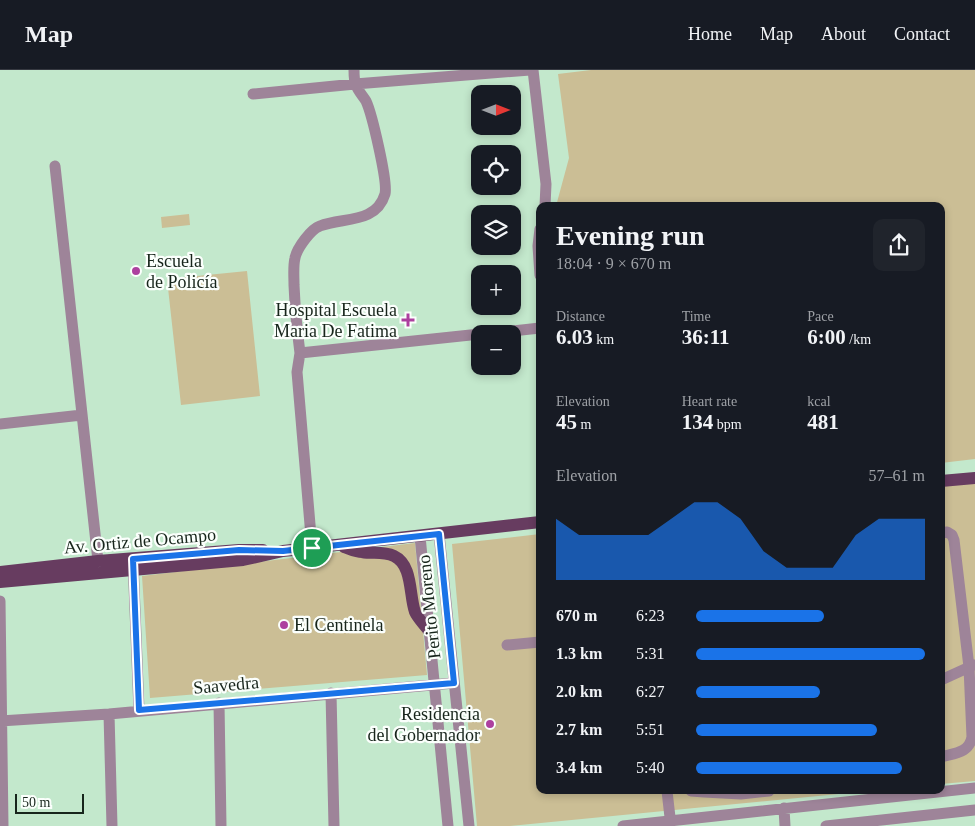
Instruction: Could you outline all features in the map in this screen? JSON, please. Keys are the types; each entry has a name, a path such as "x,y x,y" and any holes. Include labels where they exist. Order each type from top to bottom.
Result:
{"main road":[{"path":"945,481 975,478"},
{"name":"Av. Ortiz de Ocampo","path":"0,582 239,550 283,551 536,522"},
{"path":"339,545 362,552 384,553 395,556 401,561 406,571 416,615 429,631"},
{"name":"Av. Ortiz de Ocampo","path":"0,572 98,561 133,565"}],"street":[{"path":"312,548 297,372 300,353 295,311 295,257 303,241 318,226 355,219 373,212 379,206 385,193 385,179 367,102 355,84 354,70"},
{"path":"254,94 532,70 546,184 545,202"},
{"path":"55,166 98,561"},
{"path":"521,330 536,328"},
{"path":"300,353 471,335"},
{"path":"0,424 82,415"},
{"path":"945,532 952,536 954,540 972,666 972,737 970,745 965,750 945,756"},
{"name":"Perito Moreno","path":"439,534 469,826"},
{"name":"Perito Moreno","path":"420,536 448,826"},
{"path":"133,565 139,710"},
{"path":"0,601 3,826"},
{"path":"507,644 536,642"},
{"path":"945,678 972,666"},
{"name":"Saavedra","path":"1,721 109,714 454,683"},
{"path":"331,694 334,826"},
{"path":"219,703 221,826"},
{"path":"109,714 112,826"},
{"path":"945,790 975,788"},
{"path":"667,794 671,823"},
{"path":"624,826 671,823 891,795 890,823"},
{"path":"784,808 785,826"},
{"path":"826,826 890,823 975,810"}],"shaded area":[{"path":"591,70 975,70 975,459 945,463 945,202 557,202 569,158 558,74"},
{"path":"189,214 190,225 162,228 161,217"},
{"path":"247,271 260,396 181,405 167,279"},
{"path":"975,482 975,781 945,784 945,486"},
{"path":"536,534 536,794 838,794 510,826 477,826 452,544"},
{"name":"El Centinela","path":"415,543 427,675 150,698 142,576"}],"place":[{"name":"Escuela de Policía","path":"136,271"},
{"name":"Hospital Escuela Maria De Fatima","path":"408,320"},
{"name":"El Centinela","path":"284,625"},
{"name":"Residencia del Gobernador","path":"490,724"}],"route":[{"path":"439,534 454,683 139,710 133,559 239,550 283,551 312,548 439,534"}]}
